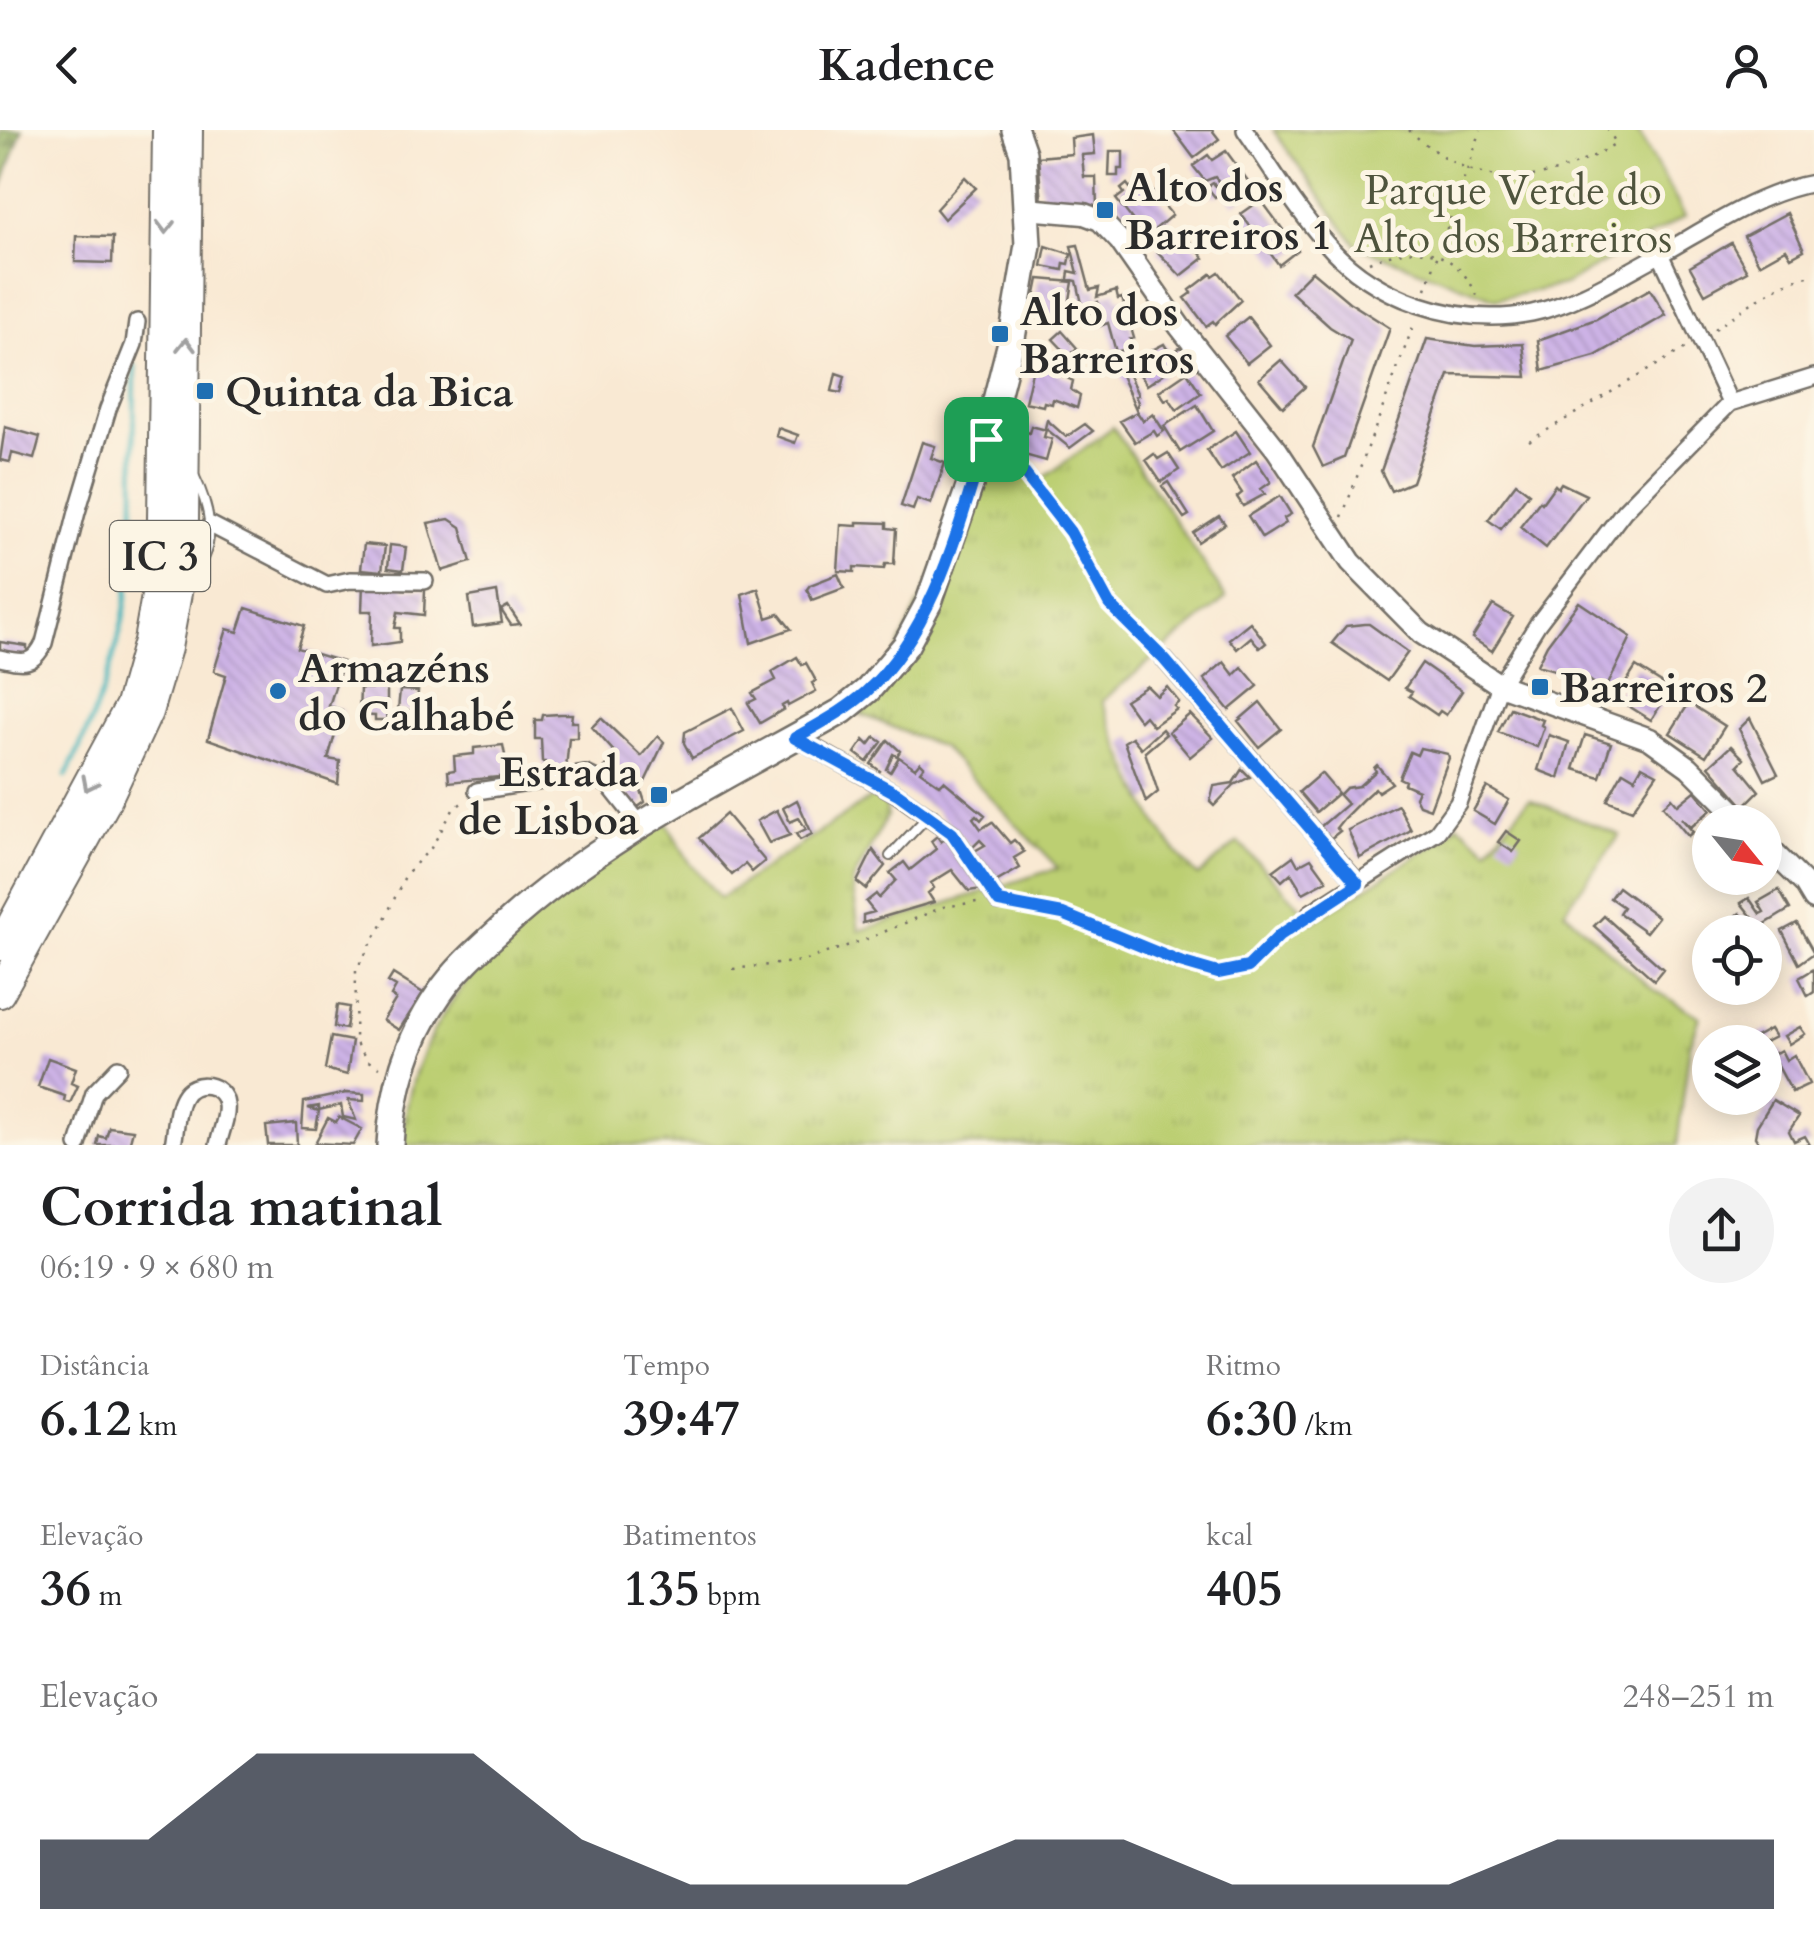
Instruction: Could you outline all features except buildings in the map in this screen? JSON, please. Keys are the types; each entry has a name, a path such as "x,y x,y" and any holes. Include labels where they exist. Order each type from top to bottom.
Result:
{"highway":[{"name":"IC 3","path":"0,946 130,705 148,641 159,579 162,519 167,130"},
{"name":"IC 3","path":"0,993 105,804 148,712 168,648 180,582 185,458 188,130"}],"main road":[{"path":"390,1145 400,1076 422,1022 440,992 487,942 544,890 664,808 842,711 868,690 906,645 948,555 986,439 1012,338 1028,245 1023,153 1016,130"}],"street":[{"path":"1245,130 1325,243 1369,282 1420,305 1471,316 1530,313 1582,296 1769,194 1814,183"},
{"path":"1026,208 1084,214 1100,220 1120,241 1180,328 1277,450 1351,562 1421,633 1500,685 1650,740 1689,768 1727,805"},
{"path":"1660,254 1730,404"},
{"path":"0,658 29,663 44,643 76,512 108,408 134,344 138,322"},
{"path":"1310,913 1437,832 1458,803 1500,685 1537,625 1624,511 1730,404 1814,377"},
{"path":"211,525 327,585 350,580 425,581"},
{"path":"1164,659 1358,884"},
{"path":"795,738 898,794 952,833 999,902"},
{"path":"476,791 586,774 609,784 640,824"},
{"path":"1782,861 1814,899"},
{"path":"78,1145 94,1093 118,1068"},
{"path":"173,1145 183,1096 194,1086 208,1085 221,1092 226,1105 218,1145"}],"lane":[{"path":"180,582 201,566 211,525 198,482 185,458"},
{"path":"890,856 928,816"}],"path":[{"path":"1409,130 1467,168 1499,176 1547,176 1584,164 1616,143 1608,130"},
{"path":"1426,288 1481,130"},
{"path":"1373,260 1402,250 1437,255 1458,266 1467,276 1484,316"},
{"path":"1530,441 1700,339 1766,294 1814,276"},
{"path":"1344,513 1415,321"},
{"path":"986,439 1024,473 1070,532 1109,604 1164,659"},
{"path":"400,1076 368,1061 355,1042 356,970 406,874 431,848 453,810 476,791"},
{"path":"733,969 803,961 943,907 999,902 1063,914 1180,962 1218,973 1248,967 1280,935 1310,913"}],"green space":[{"path":"0,130 22,130 0,192"},
{"name":"Parque Verde do Alto dos Barreiros","path":"1273,130 1637,130 1685,216 1564,285 1496,299 1357,246"},
{"path":"1113,427 1226,598 1102,701 1152,816 1198,876 1238,842 1314,921 1443,839 1458,824 1488,849 1529,799 1620,835 1564,911 1648,986 1700,1017 1697,1025 1692,1025 1677,1145 403,1145 411,1089 430,1038 457,994 492,954 532,918 666,822 690,863 720,898 874,796 885,801 887,816 852,882 859,931 1058,868 942,747 860,714 874,700 994,443 1037,483"}],"waterway":[{"path":"66,776 107,678 127,600 133,521 135,366"}],"place":[{"name":"Alto dos Barreiros 1","path":"1105,210"},
{"name":"Alto dos Barreiros","path":"1000,334"},
{"name":"Quinta da Bica","path":"205,391"},
{"name":"Barreiros 2","path":"1540,687"},
{"name":"Armazéns do Calhabé","path":"278,691"},
{"name":"Estrada de Lisboa","path":"659,795"}],"route":[{"path":"986,439 1024,473 1070,532 1109,604 1164,659 1358,884 1280,935 1248,967 1218,973 1180,962 1063,914 999,902 952,833 898,794 795,738 842,711 868,690 906,645 948,555 986,439"}]}
